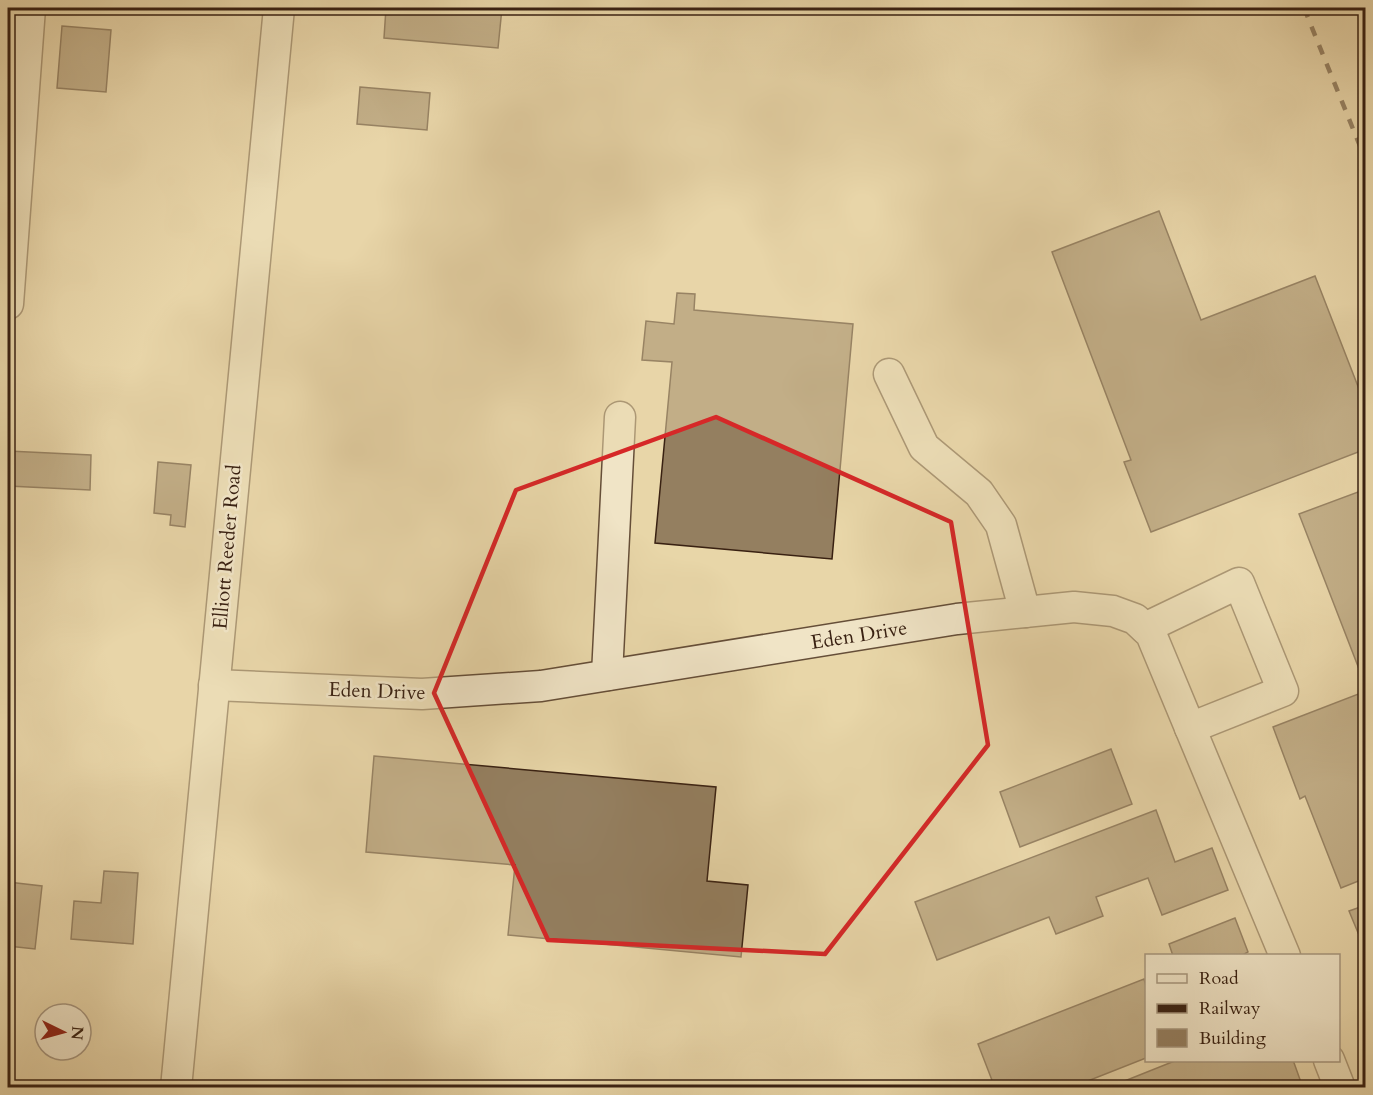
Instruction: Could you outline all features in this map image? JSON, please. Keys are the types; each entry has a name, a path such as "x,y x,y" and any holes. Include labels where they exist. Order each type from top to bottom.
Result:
{"street":[{"path":"8,304 30,8"},
{"name":"Elliott Reeder Road","path":"176,1088 279,8"},
{"path":"889,374 924,447 979,493 1001,525 1025,612"},
{"path":"607,675 620,417"},
{"path":"1190,728 1282,691 1239,583 1145,628 1151,634 1190,728 1284,954"},
{"name":"Eden Drive","path":"214,685 422,694 541,686 957,619 1074,607 1113,611 1135,619 1145,628"},
{"path":"1330,1062 1340,1088"}],"highlighted area":[{"path":"716,417 951,522 988,745 825,954 548,940 434,693 516,490"}],"building":[{"path":"386,8 502,8 498,48 384,38"},
{"path":"62,26 111,30 106,92 57,88"},
{"path":"360,87 430,93 427,130 357,124"},
{"path":"1159,211 1201,320 1315,276 1366,407 1366,449 1151,532 1124,462 1131,460 1052,252"},
{"path":"677,293 695,294 694,310 853,324 832,559 655,543 672,362 642,360 646,321 674,324"},
{"path":"8,451 91,455 90,490 8,486"},
{"path":"158,462 191,465 185,527 170,525 171,515 154,513"},
{"path":"1366,489 1366,687 1299,514"},
{"path":"1366,691 1366,878 1341,888 1305,796 1300,799 1273,727"},
{"path":"1111,749 1132,804 1020,847 1000,792"},
{"path":"374,756 716,787 707,881 748,885 741,957 508,935 515,865 366,852"},
{"path":"1156,810 1175,862 1212,848 1228,890 1162,915 1148,878 1096,897 1103,916 1056,934 1049,917 937,960 915,902"},
{"path":"104,871 138,873 133,944 71,939 74,901 101,903"},
{"path":"8,882 42,886 35,949 8,946"},
{"path":"1366,905 1366,952 1349,911"},
{"path":"1235,918 1248,952 1244,954 1172,954 1169,944"},
{"path":"1144,979 1145,1058 1070,1088 995,1088 978,1044"},
{"path":"1172,1062 1294,1062 1303,1088 1107,1088"}],"railway":[{"path":"1304,8 1366,161"}]}
